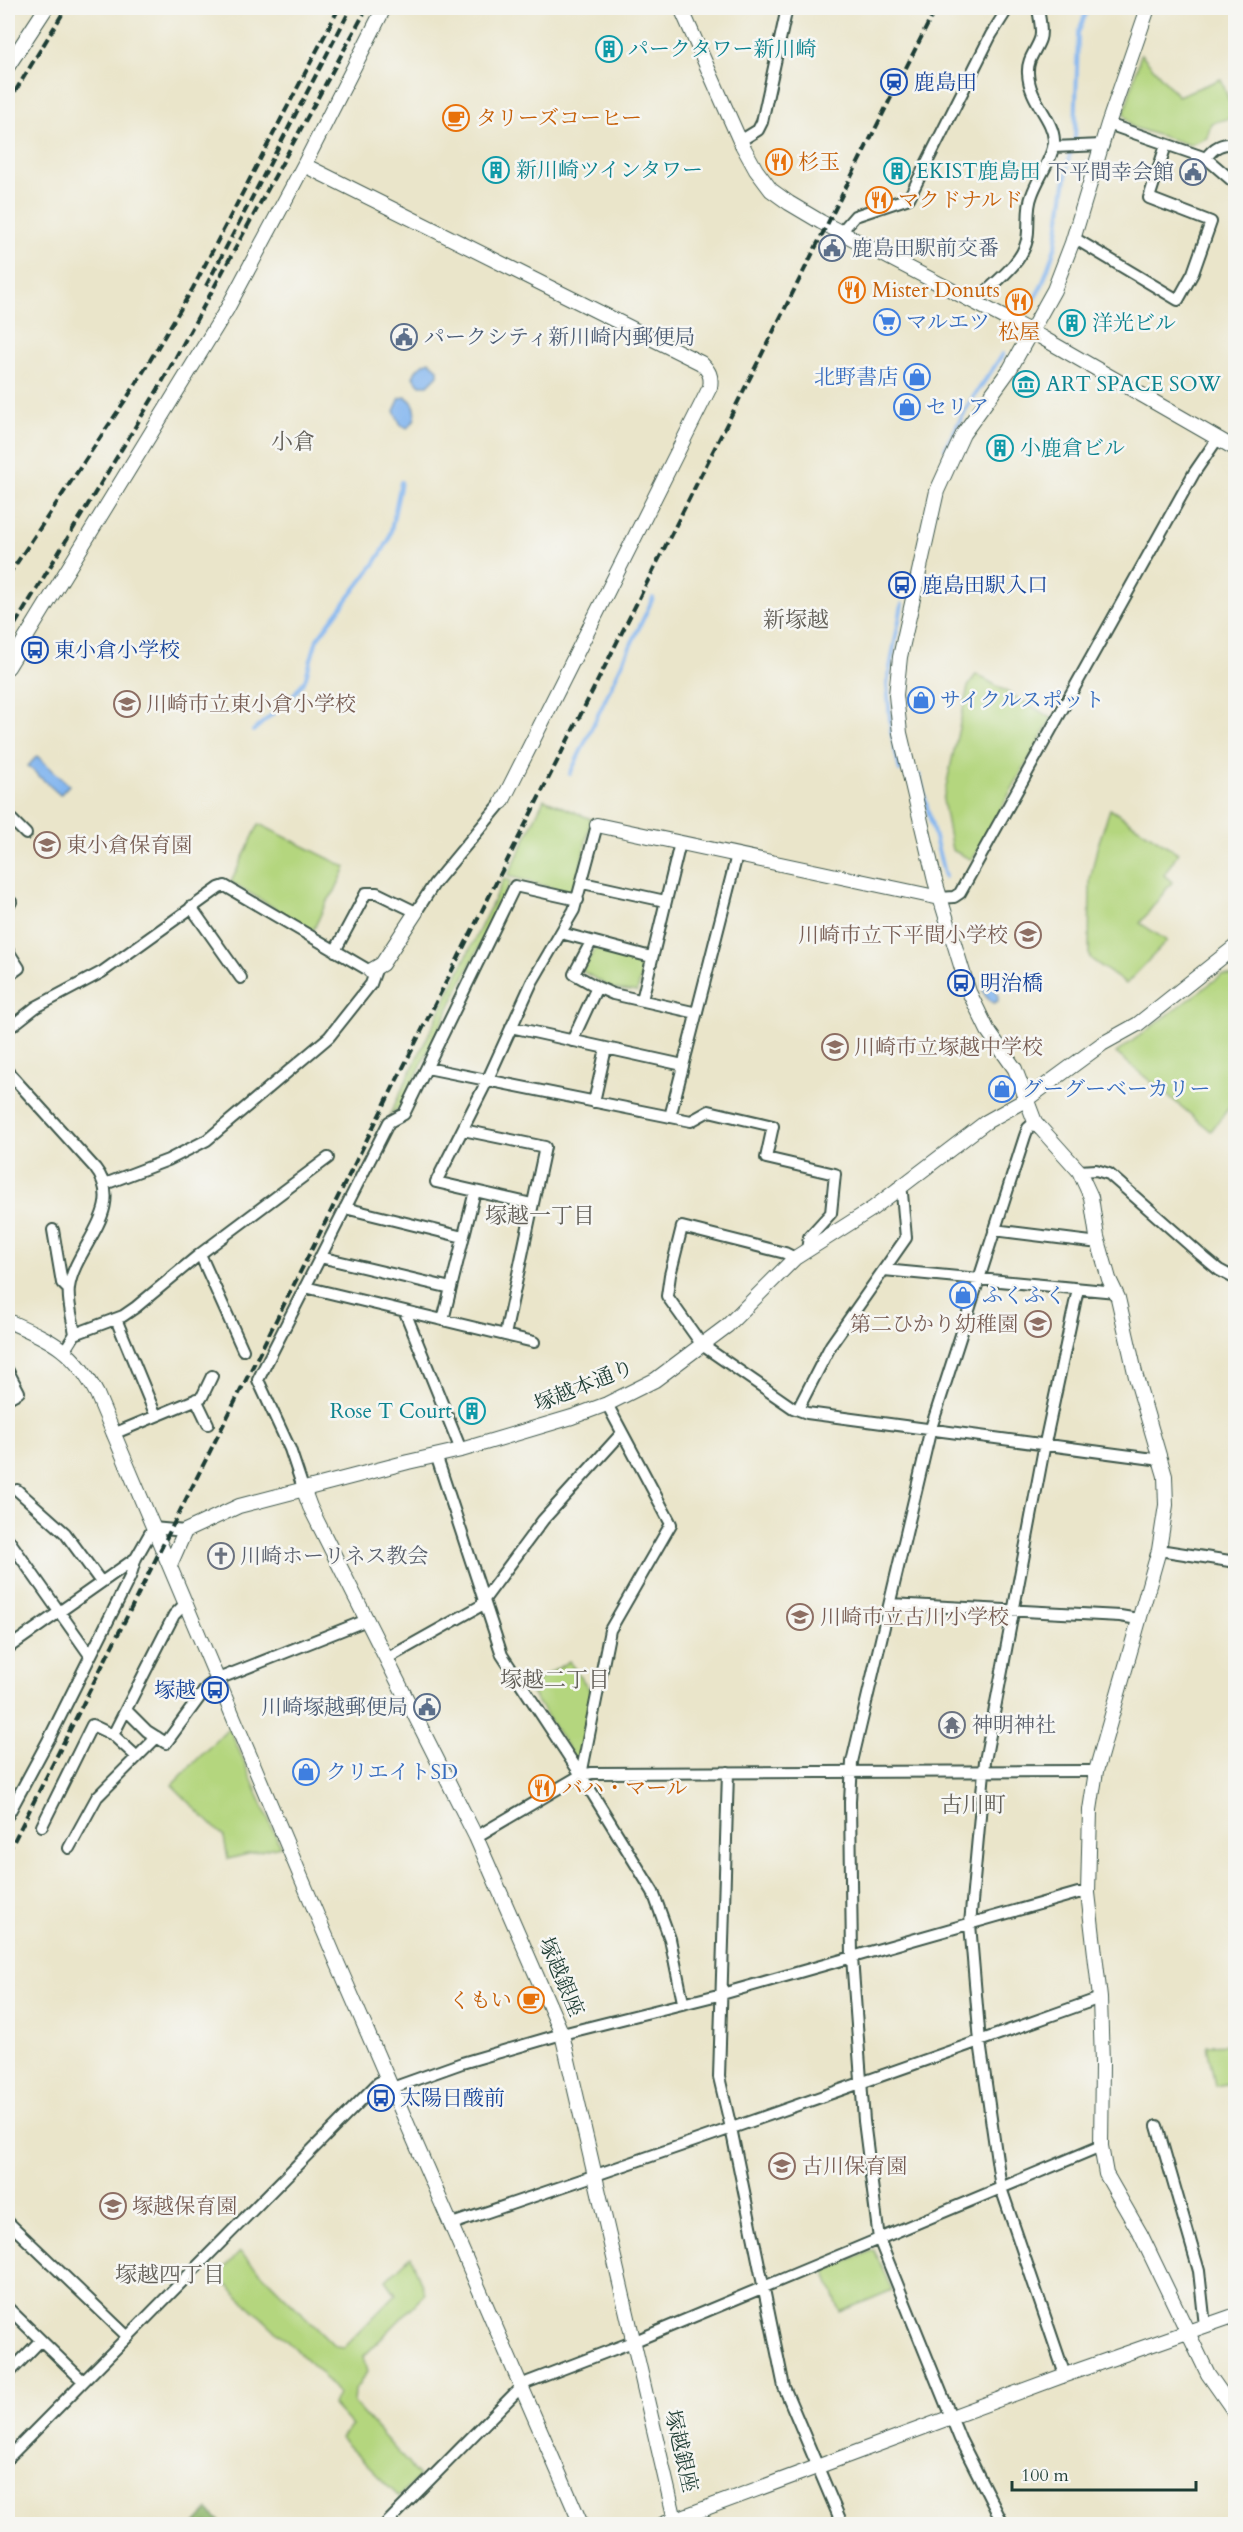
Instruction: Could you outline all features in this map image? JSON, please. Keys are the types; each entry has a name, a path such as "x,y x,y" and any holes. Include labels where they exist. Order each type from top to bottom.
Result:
{"street":[{"path":"8,66 46,8"},
{"path":"8,667 227,309 384,8"},
{"path":"681,8 740,141 756,170 771,190 789,203 841,232 1032,332 1236,449"},
{"path":"740,141 758,130 762,122 787,8"},
{"path":"841,232 855,216 909,198 991,35 1008,8"},
{"path":"975,302 1012,266 1026,243 1031,196 1053,147 1054,138 1049,124 1035,103 1028,78 1030,57 1041,38 1038,8"},
{"path":"1148,8 1108,124 1074,238 1054,290 1010,369 963,434 937,491 900,657 896,695 900,733 940,898 969,992 987,1031 1015,1069 1035,1122 1079,1171 1091,1197 1099,1243 1109,1279 1116,1292 1136,1377 1165,1476 1166,1505 1160,1550 1138,1619 1096,1771 1090,1810 1088,1893 1100,1998 1101,2146 1106,2174 1141,2235 1208,2374 1236,2414"},
{"path":"1108,124 1206,158 1236,184"},
{"path":"1206,158 1213,148 1225,143 1236,144"},
{"path":"1053,147 1102,145"},
{"path":"1074,238 1178,300 1192,273 1211,222 1149,198 1166,145"},
{"path":"105,1184 168,1160 207,1140 264,1094 334,1032 371,984 373,971 458,854 502,802 710,387 709,372 701,363 304,165"},
{"path":"532,1204 436,1182 487,1081 532,982 579,900 597,825 940,898 954,897 960,893 1194,472 1218,438"},
{"path":"8,816 26,834"},
{"path":"642,1000 680,843"},
{"path":"670,1118 737,855"},
{"path":"583,883 665,901"},
{"path":"8,1029 36,1007 102,972 225,886 373,971"},
{"path":"303,1488 290,1449 258,1380 388,1122 404,1114 515,886 579,900"},
{"path":"335,951 366,893 376,893 416,912"},
{"path":"191,908 242,978"},
{"path":"561,933 651,957"},
{"path":"591,942 574,974 613,994 697,1012"},
{"path":"8,951 19,968 8,976"},
{"name":"塚越本通り","path":"185,1531 239,1506 461,1450 572,1417 607,1404 654,1380 702,1346 750,1305 801,1254 872,1209 986,1122 1027,1099 1102,1044 1138,1024 1233,955"},
{"path":"572,1041 597,987"},
{"path":"511,1028 683,1065"},
{"path":"594,1102 606,1048"},
{"path":"427,1068 670,1118 691,1121 710,1111 772,1126 766,1158 835,1174 831,1213 809,1238 801,1254 785,1253 681,1227 670,1275 667,1296 702,1346 798,1409 807,1413 1161,1460"},
{"path":"8,1072 95,1168 105,1184 106,1207 68,1289 75,1334"},
{"path":"1003,2524 951,2418 879,2239 861,2081 852,1957 851,1772 931,1428 1025,1136 1028,1128 1035,1122"},
{"path":"463,1130 545,1147 506,1335"},
{"path":"65,1350 75,1334 116,1319 136,1307 200,1254 328,1158"},
{"path":"1079,1171 1096,1170 1109,1174 1219,1270 1236,1279"},
{"path":"798,1409 831,1344 906,1238 902,1193 898,1188"},
{"path":"443,1320 476,1191"},
{"path":"345,1208 463,1237"},
{"path":"53,1230 62,1283 68,1289"},
{"path":"994,1230 1099,1243"},
{"path":"200,1254 243,1350"},
{"path":"320,1257 451,1288"},
{"path":"885,1270 1116,1292"},
{"path":"305,1287 534,1342"},
{"path":"1065,2375 1001,2188 980,2042 970,1923 984,1770 1045,1443 1078,1288"},
{"path":"405,1312 461,1450"},
{"path":"116,1319 156,1416"},
{"path":"8,1321 52,1341 65,1350 91,1383 581,2524"},
{"path":"8,1371 19,1392 8,1398"},
{"path":"114,1434 202,1397 212,1376"},
{"path":"196,1399 208,1424"},
{"path":"581,1775 610,1630 671,1524 607,1404"},
{"path":"386,1659 484,1603 543,1520 621,1434"},
{"path":"436,1455 502,1655 581,1775 653,1892 670,1939 683,2002"},
{"name":"塚越銀座","path":"303,1488 306,1500 477,1837 562,2034 634,2341 669,2522"},
{"path":"17,1490 65,1533 101,1582"},
{"path":"153,1528 185,1531 170,1566"},
{"path":"8,1815 11,1799 50,1737 89,1654 130,1576 136,1558 153,1528"},
{"path":"8,1539 89,1654"},
{"path":"1160,1550 1236,1562"},
{"path":"8,1648 136,1558"},
{"path":"113,1735 174,1616 186,1603"},
{"path":"890,1604 1120,1616 1138,1619"},
{"path":"126,1710 166,1743 207,1687 218,1679 367,1620"},
{"path":"42,1826 92,1725 113,1735 137,1757"},
{"path":"69,1848 97,1797 157,1737"},
{"path":"477,1837 581,1775 592,1773 1096,1771"},
{"path":"728,1772 719,2077 783,2387 842,2524"},
{"path":"8,2458 378,2084 390,2083 683,2002 722,1994 1078,1893 1088,1893"},
{"path":"452,2224 861,2081 980,2042 1100,1998"},
{"path":"1157,2126 1199,2271 1204,2326"},
{"path":"386,2524 521,2386 763,2288 1101,2146"},
{"path":"8,2222 127,2336"},
{"path":"8,2308 83,2381"},
{"path":"669,2522 1065,2375 1236,2315"},
{"path":"8,2374 41,2340"}],"green space":[{"path":"1141,54 1178,96 1221,79 1235,117 1211,123 1207,138 1190,145 1132,127 1124,114"},
{"path":"976,674 1052,718 972,860 952,850 943,800 968,687"},
{"path":"544,799 591,819 575,891 570,893 508,876"},
{"path":"1110,809 1178,853 1164,875 1172,882 1140,923 1167,941 1126,984 1091,959 1089,955 1090,880 1097,848"},
{"path":"259,824 346,867 313,931 231,882"},
{"path":"504,879 511,881 402,1105 389,1116"},
{"path":"595,948 645,960 637,992 613,989 582,971"},
{"path":"1222,975 1232,976 1235,979 1235,1100 1211,1131 1116,1053"},
{"path":"569,1661 592,1693 580,1767 528,1687"},
{"path":"229,1727 280,1846 228,1859 224,1837 172,1785"},
{"path":"1235,2044 1235,2082 1215,2086 1207,2045"},
{"path":"874,2250 892,2290 840,2312 825,2271"},
{"path":"240,2252 335,2346 344,2347 396,2294 386,2280 411,2256 425,2294 363,2357 367,2372 355,2390 354,2403 419,2476 399,2497 340,2438 352,2426 333,2405 338,2394 321,2373 217,2276"},
{"path":"208,2510 222,2524 195,2524"}],"water":[{"path":"429,361 438,369 438,375 428,385 420,385 413,377 419,367"},
{"path":"406,397 413,404 416,412 414,421 407,428 401,425 394,411 400,398"},
{"path":"37,756 69,785 60,795 28,766"},
{"path":"983,983 994,987 998,994 998,1001 994,1003 986,997 983,992"}],"waterway":[{"path":"1027,312 1042,285 1056,245 1069,157 1075,138 1078,33 1088,8"},
{"path":"945,448 970,402 1003,354"},
{"path":"253,731 292,697 305,680 317,639 375,563 389,540 401,482"},
{"path":"570,774 653,598"},
{"path":"900,771 891,730 887,684 902,604"},
{"path":"919,775 945,877"}],"railway":[{"path":"8,103 66,8"},
{"path":"8,576 136,384 193,288 339,8"},
{"path":"206,286 351,8"},
{"path":"8,636 160,386 367,8"},
{"path":"8,1853 936,8"}],"place":[{"name":"パークタワー新川崎","path":"609,49"},
{"name":"鹿島田","path":"894,82"},
{"name":"タリーズコーヒー","path":"456,118"},
{"name":"杉玉","path":"779,162"},
{"name":"新川崎ツインタワー","path":"496,170"},
{"name":"EKIST鹿島田","path":"897,171"},
{"name":"下平間幸会館","path":"1193,172"},
{"name":"マクドナルド","path":"879,200"},
{"name":"鹿島田駅前交番","path":"832,248"},
{"name":"Mister Donuts","path":"852,290"},
{"name":"松屋","path":"1019,302"},
{"name":"マルエツ","path":"887,322"},
{"name":"洋光ビル","path":"1072,323"},
{"name":"パークシティ新川崎内郵便局","path":"404,337"},
{"name":"北野書店","path":"917,377"},
{"name":"ART SPACE SOW","path":"1026,384"},
{"name":"セリア","path":"907,407"},
{"name":"小鹿倉ビル","path":"1000,448"},
{"name":"鹿島田駅入口","path":"902,585"},
{"name":"東小倉小学校","path":"35,650"},
{"name":"サイクルスポット","path":"921,700"},
{"name":"川崎市立東小倉小学校","path":"127,704"},
{"name":"東小倉保育園","path":"47,845"},
{"name":"川崎市立下平間小学校","path":"1028,935"},
{"name":"明治橋","path":"961,983"},
{"name":"川崎市立塚越中学校","path":"835,1047"},
{"name":"グーグーベーカリー","path":"1002,1089"},
{"name":"ふくふく","path":"963,1295"},
{"name":"第二ひかり幼稚園","path":"1038,1324"},
{"name":"Rose T Court","path":"472,1411"},
{"name":"川崎ホーリネス教会","path":"221,1556"},
{"name":"川崎市立古川小学校","path":"800,1617"},
{"name":"塚越","path":"215,1690"},
{"name":"川崎塚越郵便局","path":"427,1707"},
{"name":"神明神社","path":"952,1725"},
{"name":"クリエイトSD","path":"306,1772"},
{"name":"バハ・マール","path":"542,1788"},
{"name":"くもい","path":"531,2000"},
{"name":"太陽日酸前","path":"381,2098"},
{"name":"古川保育園","path":"782,2166"},
{"name":"塚越保育園","path":"113,2206"}],"district":[{"name":"小倉","path":"293,442"},
{"name":"新塚越","path":"796,620"},
{"name":"塚越一丁目","path":"540,1216"},
{"name":"塚越二丁目","path":"555,1680"},
{"name":"古川町","path":"973,1805"},
{"name":"塚越四丁目","path":"170,2275"}]}
